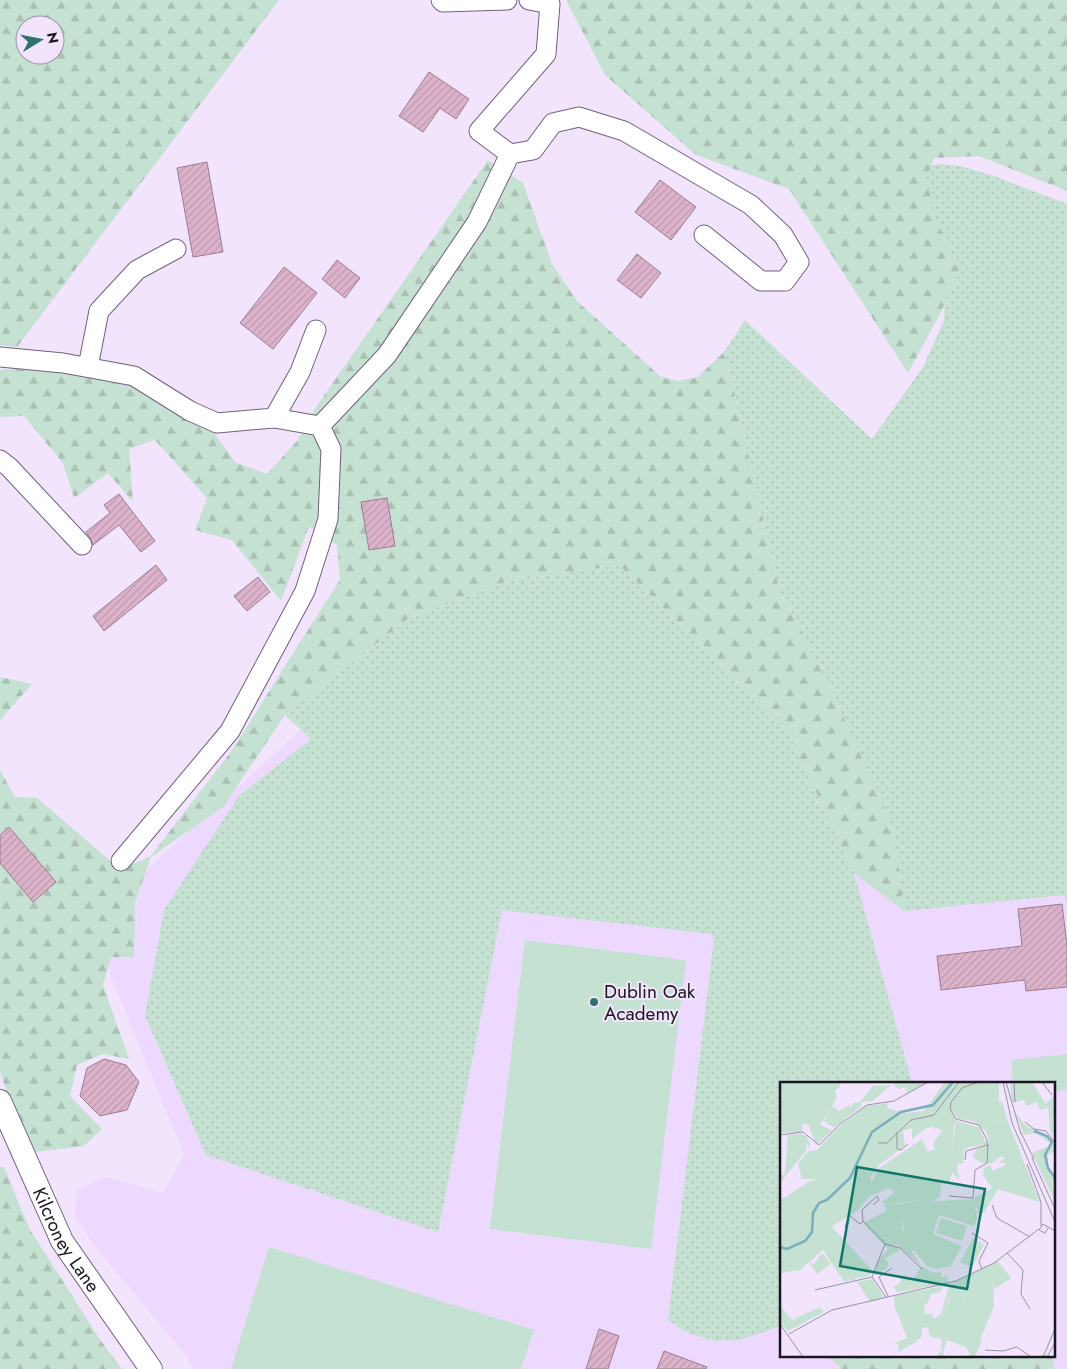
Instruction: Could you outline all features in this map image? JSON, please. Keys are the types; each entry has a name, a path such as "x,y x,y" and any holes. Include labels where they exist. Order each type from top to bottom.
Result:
{"street":[{"path":"441,0 443,2 507,0"},
{"path":"528,0 550,4 546,54 479,132 510,154 533,150 553,123 579,117 624,131 751,204 783,235 799,262 785,281 760,281 704,236"},
{"path":"320,426 387,355 477,222 510,154"},
{"path":"88,367 99,311 137,270 176,249"},
{"path":"274,418 300,372 316,330"},
{"path":"0,357 63,363 134,376 190,411 217,423 274,418 320,426"},
{"path":"121,861 230,731 305,591 328,519 331,449 320,426"},
{"path":"0,460 9,467 82,545"},
{"name":"Kilcroney Lane","path":"0,1100 62,1241 150,1369"}],"shaded area":[{"name":"Dublin Oak Academy","path":"656,520 1067,810 1067,1369 194,1369 183,1352 95,1246 75,1217 77,1190 105,1177 163,1193 184,1155 89,922 324,709 498,581"}],"green space":[{"path":"0,0 279,0 17,347 0,345"},
{"path":"566,0 1067,0 1067,191 979,156 934,158 926,180 938,224 960,271 942,310 908,373 789,189 696,155 605,75"},
{"path":"488,160 523,183 552,264 577,301 661,377 678,381 698,377 725,351 779,589 833,694 894,829 904,911 854,873 785,725 619,565 504,582 409,618 285,715 223,807 151,857 135,902 134,957 111,957 103,985 129,1059 103,1054 77,1065 70,1096 102,1129 84,1146 28,1153 0,1072 0,770 15,797 37,798 120,869 150,857 233,749 340,580 337,545 309,526 281,601 232,540 195,530 207,498 155,440 129,449 133,502 108,473 74,498 63,463 24,416 0,417 0,370 26,368 86,377 139,388 209,426 235,462 267,474 297,441 314,410"},
{"path":"941,164 960,166 991,175 1067,204 1067,908 1065,895 904,911 894,829 833,694 779,589 725,351 745,320 872,439 923,367 944,321 945,282 919,167"},
{"path":"619,565 785,725 854,873 912,1082 780,1082 780,1326 739,1340 716,1341 681,1329 668,1320 714,939 712,934 502,910 438,1232 206,1155 145,1016 164,910 239,796 311,739 285,715 409,618 504,582"},
{"path":"0,677 32,684 0,720"},
{"path":"525,940 686,960 651,1249 490,1229"},
{"path":"1067,1054 1067,1089 1054,1091 1054,1082 1013,1082 1011,1060"},
{"path":"0,1167 4,1167 29,1228 101,1341 122,1369 0,1369"},
{"path":"269,1247 534,1330 521,1369 231,1369"},
{"path":"828,1356 1052,1356 1054,1369 839,1369 840,1367"}],"building":[{"path":"429,72 469,99 456,119 440,108 423,132 399,116"},
{"path":"207,162 223,252 193,257 177,168"},
{"path":"660,180 696,207 671,240 635,212"},
{"path":"637,254 661,273 641,298 617,280"},
{"path":"337,260 360,278 345,298 322,279"},
{"path":"284,267 317,293 273,349 240,323"},
{"path":"119,494 155,541 141,552 119,525 93,545 86,532 110,513 104,505"},
{"path":"387,498 395,546 369,550 361,502"},
{"path":"156,565 167,580 104,631 93,616"},
{"path":"258,577 270,592 247,611 234,596"},
{"path":"9,827 56,882 33,902 0,863 0,835"},
{"path":"1062,904 1067,945 1067,987 1026,991 1025,980 941,990 937,956 1022,946 1018,909"},
{"path":"104,1059 126,1065 139,1082 127,1110 100,1116 80,1096 87,1068"},
{"path":"599,1329 619,1336 608,1369 586,1369"},
{"path":"664,1351 707,1367 706,1369 657,1369"}],"place":[{"name":"Dublin Oak Academy","path":"594,1002"}]}
